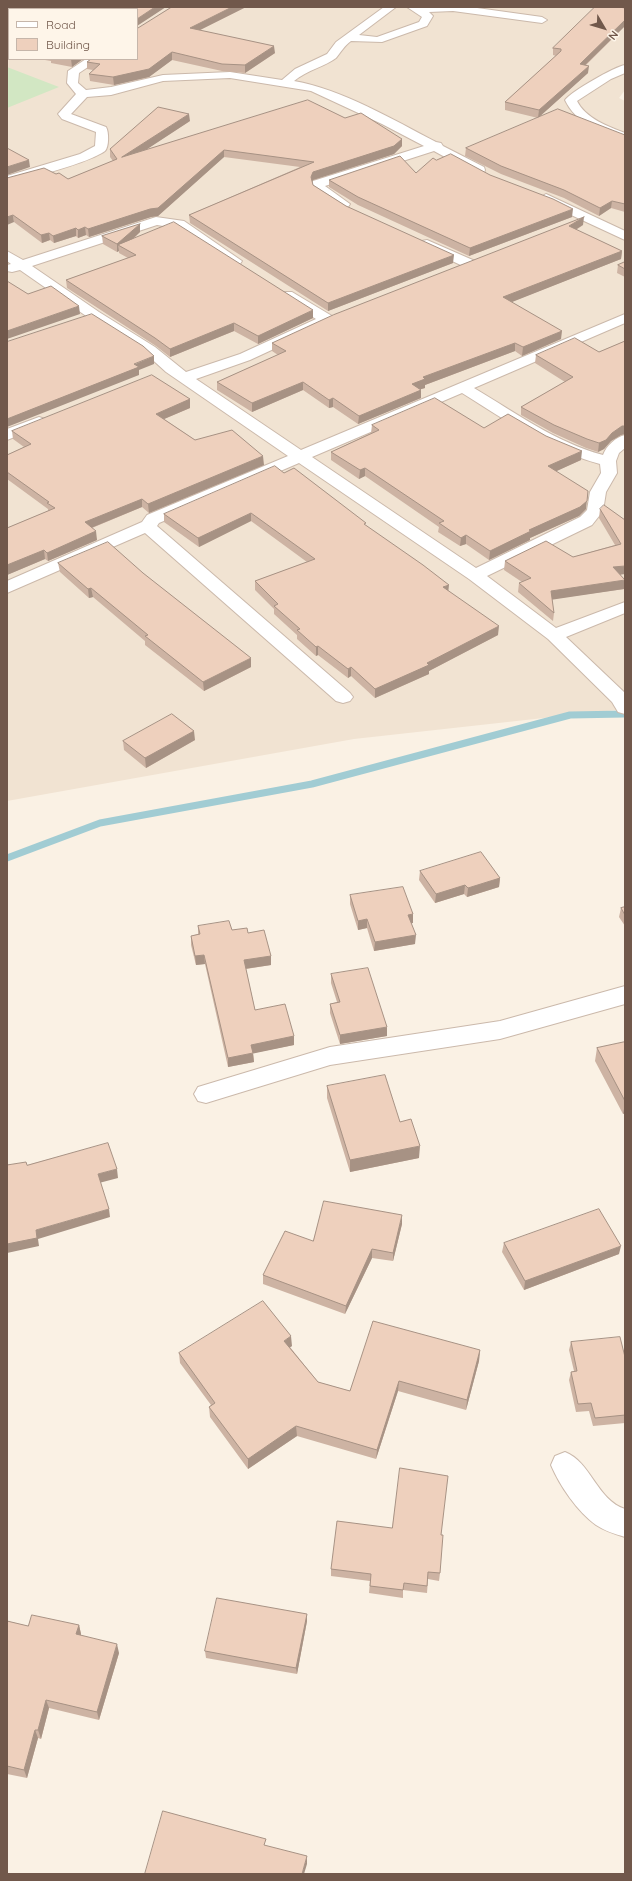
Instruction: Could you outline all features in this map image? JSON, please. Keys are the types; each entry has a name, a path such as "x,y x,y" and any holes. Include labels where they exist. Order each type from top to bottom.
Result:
{"street":[{"path":"284,84 299,71 331,56 340,44 391,7"},
{"path":"349,38 378,40 423,24 428,16 414,8"},
{"path":"414,8 453,8 542,20"},
{"path":"83,94 73,87 71,81 74,71 92,60"},
{"path":"625,68 616,74 607,76 570,100 572,104 589,120 614,134 625,137"},
{"path":"7,180 60,166 84,157 101,148 102,130 64,114 83,94 111,91 163,78 230,75 314,88 386,120 437,146 488,175"},
{"path":"352,210 319,189 318,184 437,146"},
{"path":"537,194 558,202 625,236"},
{"path":"572,223 587,217"},
{"path":"7,270 156,221 180,224 249,270"},
{"path":"416,239 470,264"},
{"path":"7,256 94,315 150,350 178,374 300,455 475,575 554,635 620,699 625,708"},
{"path":"456,270 485,258"},
{"path":"274,287 327,320"},
{"path":"153,376 178,374 245,357 342,314"},
{"path":"80,320 94,315"},
{"path":"7,588 148,526 153,519 300,455 464,388 625,318"},
{"path":"464,388 499,408 533,432 585,456 608,461"},
{"path":"7,435 51,417"},
{"path":"475,575 586,521 594,511 598,492 609,473 608,461 612,451 625,440"},
{"path":"148,526 155,534 343,698"},
{"path":"554,635 625,607"},
{"path":"206,1094 330,1056 500,1030 625,995"},
{"path":"565,1465 595,1504 615,1522 625,1523"}],"shaded area":[{"path":"7,7 625,7 625,90 619,98 625,101 625,709 354,739 7,801"}],"green space":[{"path":"7,67 59,87 7,108"}],"building":[{"path":"155,7 138,18 138,8 29,8"},
{"path":"172,7 232,7 190,28 274,46 245,65 222,64 172,52 149,69 113,77 89,74 100,64 87,62 90,60 138,60 138,28"},
{"path":"595,7 625,8 625,20 580,64 589,66 539,110 505,102 561,51 561,49 553,48"},
{"path":"8,20 8,32 7,31"},
{"path":"308,100 345,118 361,113 402,139 394,146 313,172 311,177 313,185 346,206 454,255 328,303 189,215 314,162 224,150 158,208 150,209 88,229 85,227 78,230 76,228 53,236 49,233 41,235 13,215 7,217 7,178 44,168 56,174 59,173 68,179 117,159 110,149 158,107 189,114 122,157"},
{"path":"558,109 625,135 625,204 612,201 600,208 564,190 501,166 466,148"},
{"path":"7,148 29,160 7,167"},
{"path":"451,154 490,175 553,199 573,209 470,248 358,197 329,180 400,156 416,173 433,158 436,160"},
{"path":"584,217 569,226 622,251 503,297 562,331 523,347 515,343 423,377 425,379 412,384 421,390 359,416 333,398 329,400 303,382 252,403 217,382 286,351 272,343 333,315"},
{"path":"174,222 313,310 258,336 234,323 170,349 66,280 136,255 118,245"},
{"path":"140,224 117,244 102,236"},
{"path":"625,262 625,269 618,265"},
{"path":"7,281 28,294 51,286 79,306 7,331"},
{"path":"92,314 143,346 154,356 134,364 139,367 7,419 7,342"},
{"path":"575,338 599,352 625,341 625,426 622,426 612,433 606,440 599,443 554,425 521,407 573,377 536,355"},
{"path":"152,375 190,399 156,414 195,440 232,430 263,456 148,504 142,499 85,522 96,531 47,553 44,550 7,565 7,528 55,508 7,472 7,455 31,444 12,431"},
{"path":"435,398 484,428 508,414 546,436 582,451 548,466 588,491 587,501 580,507 529,530 531,531 490,551 466,535 461,538 439,523 444,521 365,468 360,470 331,452 379,430 372,425"},
{"path":"275,466 284,473 294,468 366,523 364,524 449,585 443,587 499,626 427,663 429,665 375,689 351,667 348,669 318,646 316,647 297,630 300,629 274,606 278,604 255,581 315,559 251,513 198,538 164,514"},
{"path":"604,505 625,520 625,566 613,567 625,580 551,591 554,613 519,583 531,578 505,561 546,541 573,557 621,544 600,509"},
{"path":"108,542 143,573 251,658 203,682 145,636 148,635 91,588 88,589 58,563"},
{"path":"172,714 194,731 145,758 123,741"},
{"path":"481,852 500,878 468,888 465,885 436,894 420,871"},
{"path":"403,887 413,914 408,915 416,935 375,942 367,919 358,921 350,895"},
{"path":"625,907 625,915 621,908"},
{"path":"229,921 232,930 247,928 248,933 264,930 271,956 244,960 255,1010 285,1004 294,1036 251,1045 253,1053 228,1058 204,955 195,956 191,936 200,934 198,926"},
{"path":"368,968 387,1027 340,1035 330,1004 340,1002 331,974"},
{"path":"625,1042 625,1101 597,1048"},
{"path":"385,1075 400,1122 411,1119 420,1146 350,1160 327,1086"},
{"path":"108,1143 117,1169 98,1174 109,1209 36,1230 37,1238 7,1244 7,1165 26,1162 27,1165"},
{"path":"324,1201 402,1215 393,1253 372,1249 346,1306 263,1275 285,1231 313,1241"},
{"path":"599,1209 621,1246 525,1281 504,1243"},
{"path":"263,1301 291,1336 284,1341 318,1382 350,1391 373,1321 480,1350 467,1400 399,1381 377,1450 296,1426 248,1459 209,1407 215,1403 179,1353"},
{"path":"620,1337 625,1357 625,1415 595,1418 591,1403 578,1404 571,1372 577,1371 571,1342"},
{"path":"400,1468 448,1476 441,1535 443,1535 440,1573 428,1572 427,1586 404,1583 403,1590 370,1586 371,1574 331,1569 337,1521 392,1528"},
{"path":"217,1598 307,1614 296,1668 205,1651"},
{"path":"32,1615 79,1625 76,1634 117,1644 97,1712 46,1700 38,1730 35,1730 24,1770 7,1766 7,1621 28,1626"},
{"path":"163,1811 266,1839 264,1845 307,1856 302,1874 145,1874"}],"waterway":[{"path":"7,858 100,823 312,784 570,715 625,714"}]}
